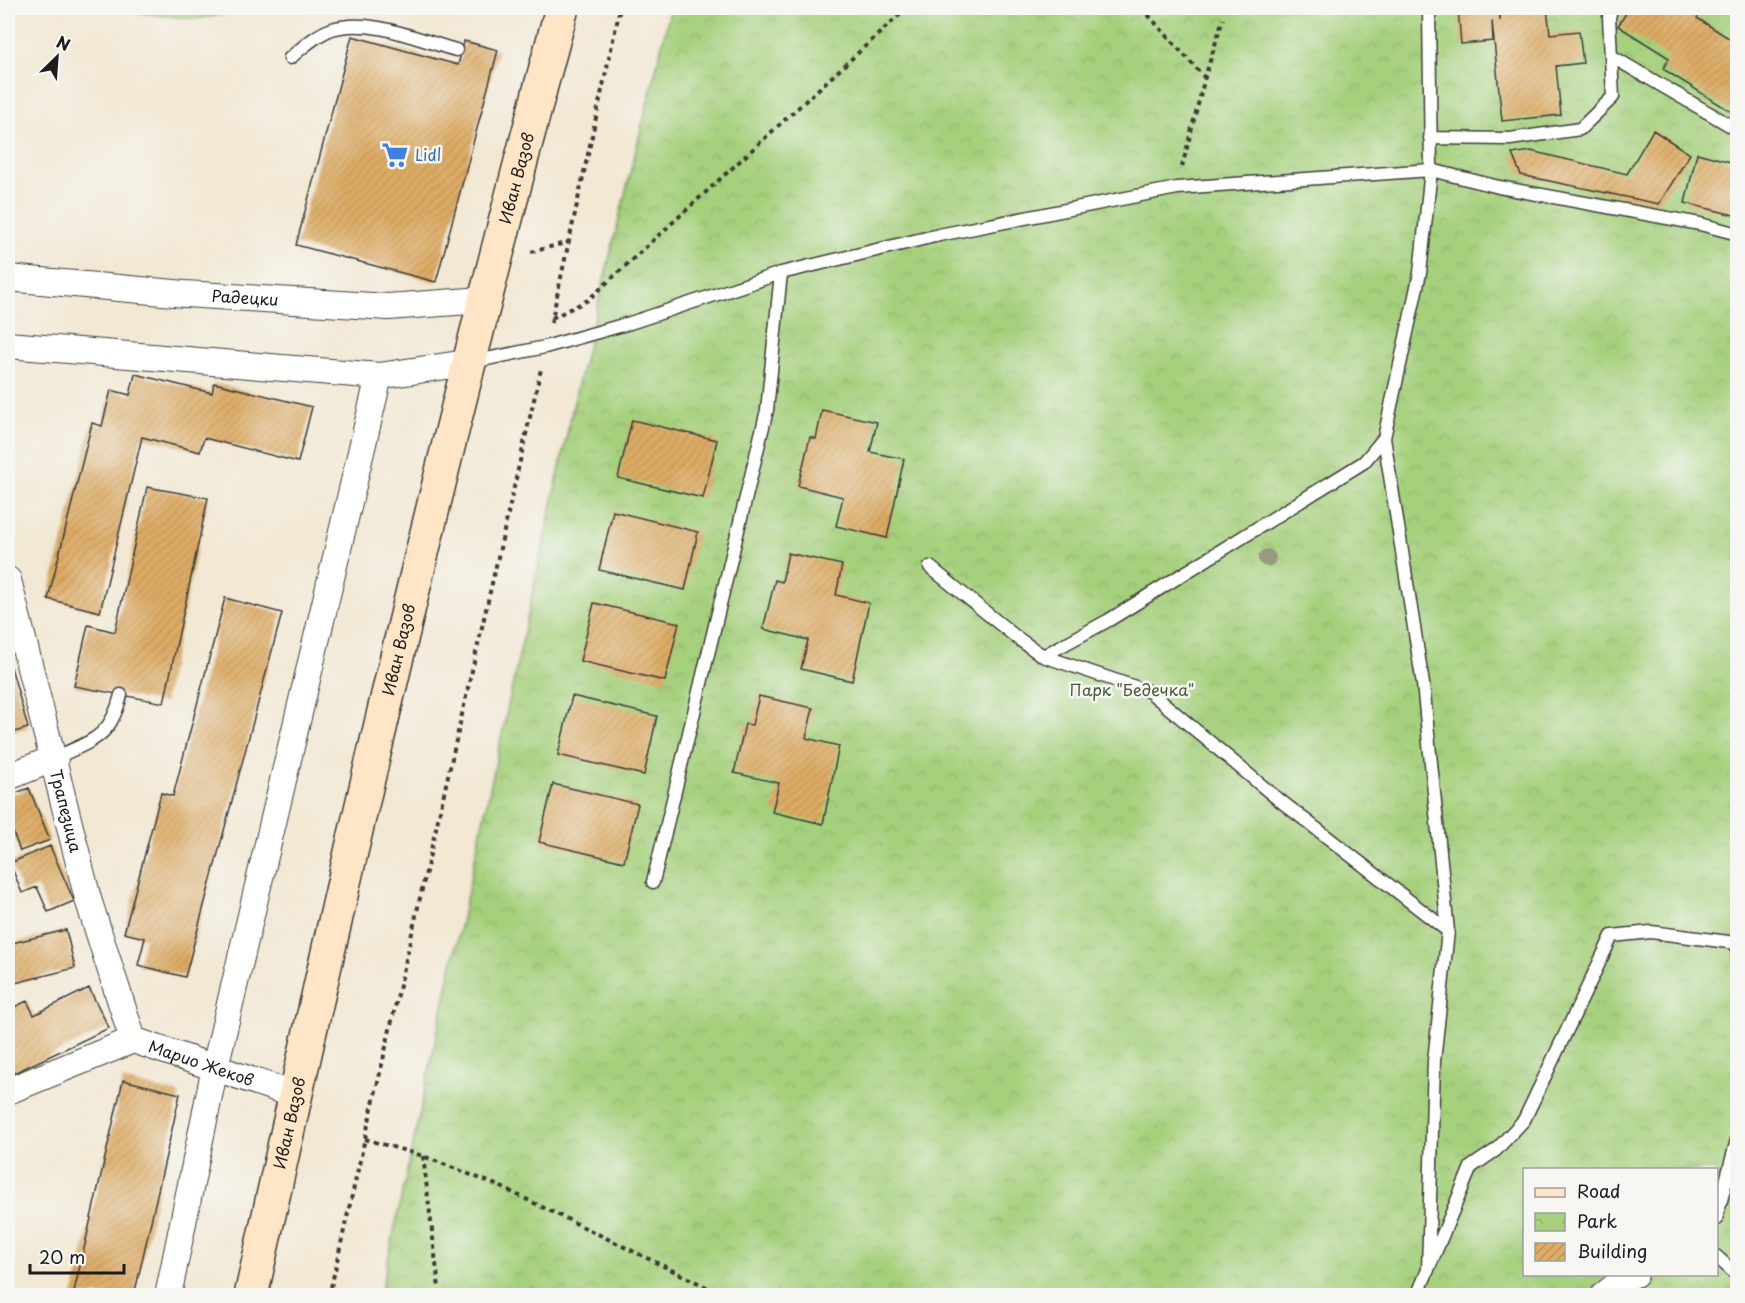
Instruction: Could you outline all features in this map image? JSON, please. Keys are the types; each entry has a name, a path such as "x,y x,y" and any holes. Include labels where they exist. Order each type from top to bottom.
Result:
{"main road":[{"name":"Иван Вазов","path":"251,1296 295,1095 466,363 562,8"}],"street":[{"name":"Радецки","path":"8,278 185,294 388,307 483,300"},
{"path":"8,345 379,376 466,363"},
{"path":"168,1296 215,1067 379,376"},
{"name":"Трапезица","path":"8,580 55,758 88,899 133,1040"},
{"path":"8,777 55,758"},
{"name":"Марио Жеков","path":"8,1091 133,1040 295,1095"},
{"path":"1603,1296 1625,1278 1632,1276"}],"lane":[{"path":"1428,1270 1434,1061 1448,931 1423,684 1384,438 1420,273 1431,170 1429,8"},
{"path":"1430,138 1510,139 1580,129 1613,97 1609,17 1612,8"},
{"path":"290,58 330,30 349,25 376,28 456,51"},
{"path":"1611,56 1737,130"},
{"path":"466,363 545,347 630,323 781,273 939,235 1177,188 1431,170 1499,187 1700,224 1737,234"},
{"path":"653,882 767,410 781,273"},
{"path":"1043,656 1109,620 1364,462 1384,438"},
{"path":"930,567 1043,656 1150,692 1273,795 1448,931"},
{"path":"55,758 102,735 116,715 121,695"},
{"path":"1417,1296 1470,1167 1496,1150 1524,1120 1612,936 1651,932 1737,940 1737,958"},
{"path":"1718,1212 1737,1136"},
{"path":"1718,1258 1737,1276"}],"path":[{"path":"329,1296 552,318 620,8"},
{"path":"552,318 588,300 907,8"},
{"path":"1142,8 1205,77"},
{"path":"1177,188 1205,77 1223,19"},
{"path":"365,1138 423,1156 499,1186 725,1296"},
{"path":"423,1156 440,1296"}],"green space":[{"path":"96,8 261,8 195,19"},
{"name":"Парк \"Бедечка\"","path":"671,8 1737,8 1737,1295 380,1296 576,393"}],"building":[{"path":"1458,8 1499,8 1500,21 1500,8 1547,8 1550,34 1579,31 1583,63 1556,66 1561,115 1502,121 1492,21 1493,41 1461,44"},
{"path":"1629,8 1704,8 1697,18 1738,44 1738,116 1663,69 1669,58 1618,26"},
{"name":"Lidl","path":"352,36 458,65 464,41 498,50 436,282 296,245"},
{"path":"1653,130 1690,154 1659,204 1521,175 1512,154 1531,151 1627,174"},
{"path":"1697,153 1738,164 1738,216 1685,203"},
{"path":"135,374 212,393 214,383 312,407 298,462 204,438 200,452 142,437 100,612 48,599 92,423 102,426 111,390 130,395"},
{"path":"822,410 877,422 870,452 904,459 887,538 836,526 843,497 798,486 810,437 816,439"},
{"path":"632,420 717,440 703,498 618,478"},
{"path":"147,487 208,498 164,703 74,686 88,625 115,632"},
{"path":"613,511 698,532 685,590 599,570"},
{"path":"788,553 842,565 836,595 869,603 852,681 801,669 808,640 763,629 775,580 782,582"},
{"path":"225,598 282,613 185,977 138,965 145,938 124,933 161,793 173,796"},
{"path":"594,603 679,623 665,681 580,661"},
{"path":"8,656 28,728 8,734"},
{"path":"572,696 657,716 644,775 558,755"},
{"path":"759,696 813,708 806,738 839,746 823,824 772,812 779,783 734,773 745,724 752,725"},
{"path":"553,784 638,804 624,862 539,842"},
{"path":"29,788 50,840 20,851 12,830 8,831 8,796"},
{"path":"50,846 74,901 48,912 37,887 22,893 10,863"},
{"path":"66,930 75,968 11,984 8,971 8,944"},
{"path":"89,988 109,1028 8,1076 8,1010 27,1001 34,1015"},
{"path":"123,1080 180,1094 134,1296 73,1296"}],"place":[{"name":"Lidl","path":"395,155"}]}
